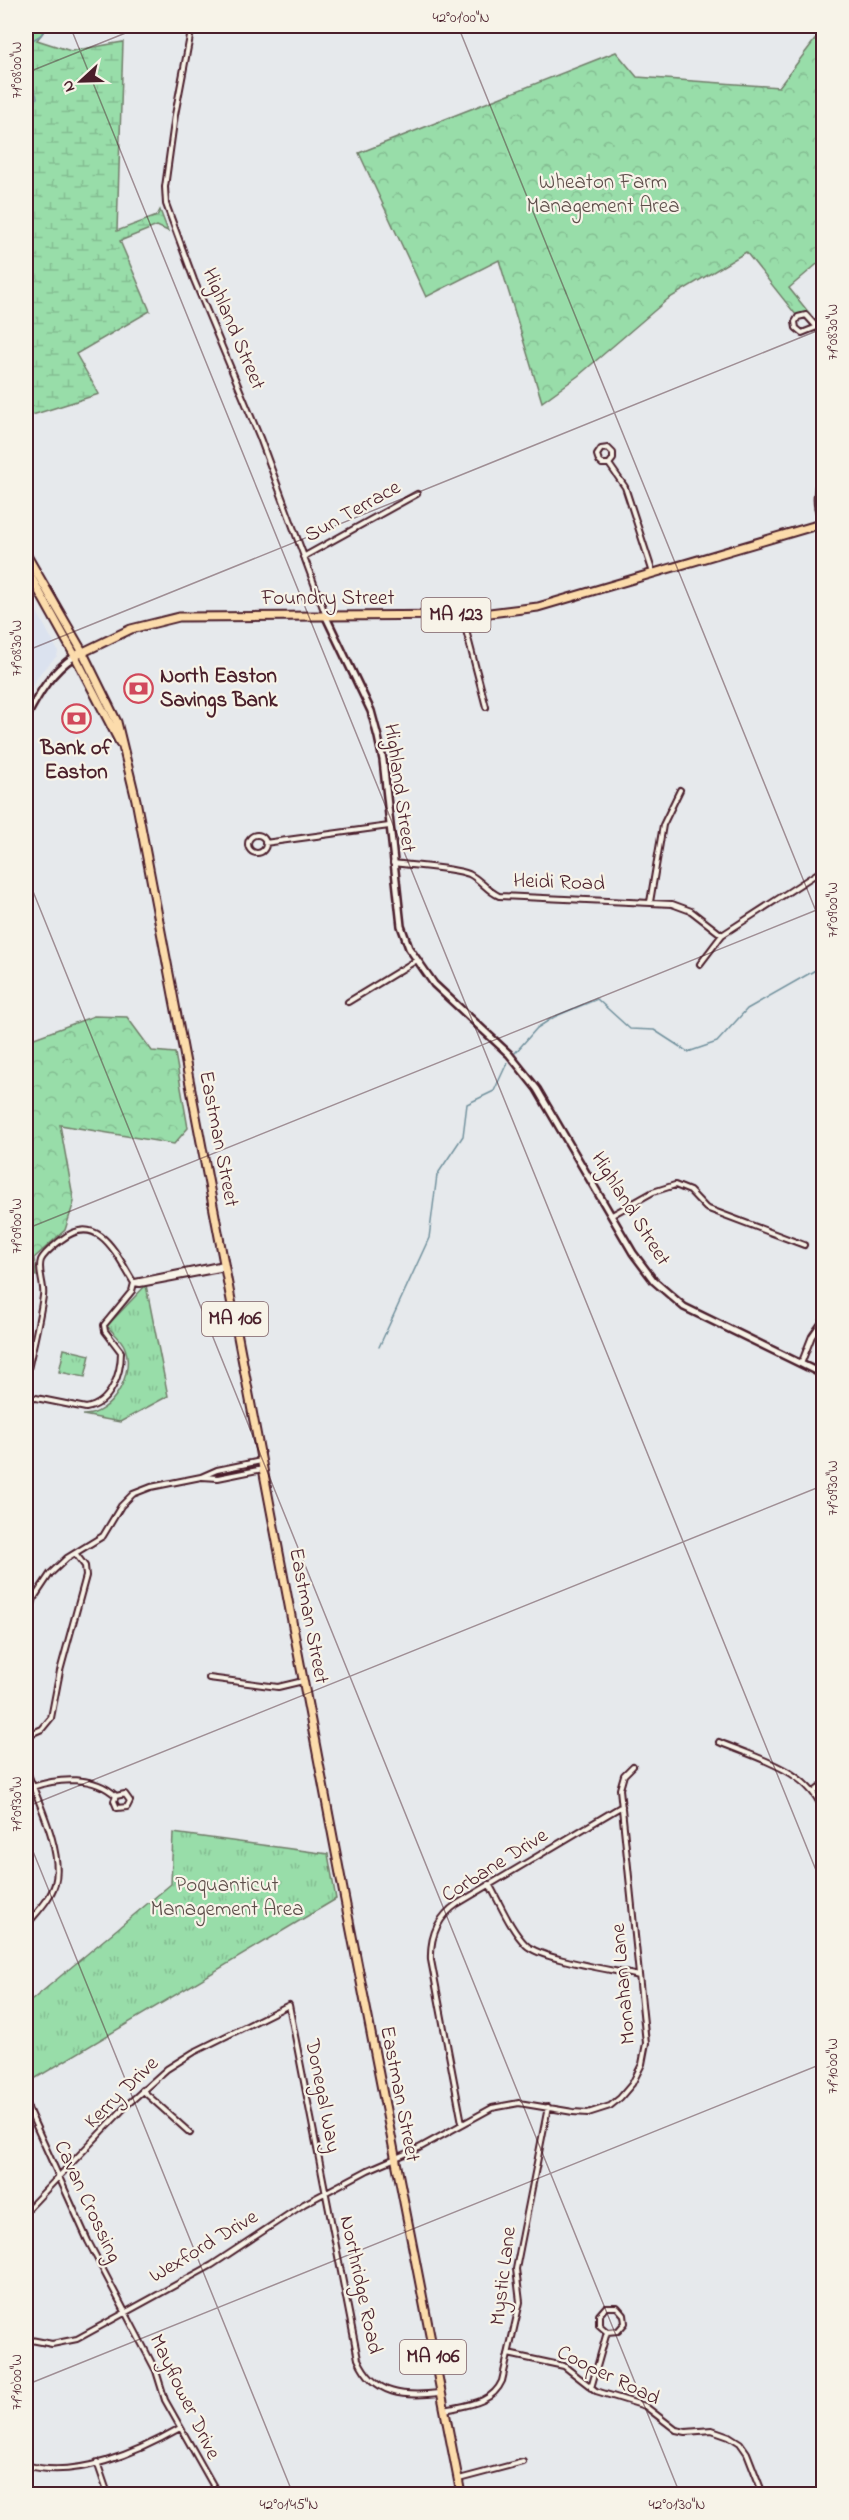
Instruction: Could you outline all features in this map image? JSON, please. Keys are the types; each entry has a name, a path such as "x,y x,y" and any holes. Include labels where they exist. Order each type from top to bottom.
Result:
{"main road":[{"name":"Foundry Street","path":"82,651 131,629 179,617 326,617 502,613 551,604 824,522"},
{"name":"MA 106","path":"26,554 82,651"},
{"name":"MA 106","path":"26,568 75,656"},
{"name":"MA 123","path":"75,656 82,651"},
{"name":"Eastman Street","path":"82,651 117,722 137,805 226,1266 262,1469 461,2494"},
{"name":"Eastman Street","path":"75,656 122,745"}],"street":[{"name":"Highland Street","path":"192,26 175,115 165,187 166,204 194,280 260,438 326,617 375,724 383,760 401,927 409,948 439,989 522,1069 563,1131 641,1265 675,1300 695,1313 824,1375"},
{"path":"817,327 802,333 795,325 798,317 806,315 817,327 824,335"},
{"path":"608,448 613,453 613,459 609,464 602,464 598,459 601,449 608,448"},
{"path":"609,464 625,487 654,574"},
{"path":"824,466 819,478 818,502 819,516 824,522"},
{"name":"Sun Terrace","path":"303,556 417,494"},
{"path":"818,502 824,502"},
{"path":"462,615 486,707"},
{"path":"26,718 48,679 59,667 75,656"},
{"path":"650,902 663,825 680,790"},
{"path":"265,843 389,826"},
{"path":"255,835 263,838 265,843 263,851 257,853 251,851 248,845 250,838 255,835"},
{"name":"Heidi Road","path":"393,863 465,873 476,878 489,891 499,896 650,902 679,906 691,910 722,936"},
{"path":"700,964 722,936 824,869"},
{"path":"348,1002 417,960"},
{"path":"612,1215 653,1192 675,1185 690,1191 702,1204 719,1214 804,1245"},
{"path":"26,1378 44,1294 40,1264 44,1255 72,1233 98,1232 110,1244 134,1283 132,1291 104,1325 105,1331 121,1352 118,1375 112,1390 93,1407 86,1408 26,1396"},
{"path":"134,1283 140,1284 226,1266"},
{"path":"801,1365 812,1336 824,1319"},
{"path":"26,1624 34,1598 44,1582 62,1562 103,1536 121,1506 138,1491 261,1461"},
{"path":"201,1477 218,1478 262,1469"},
{"path":"26,1736 44,1728 52,1714 60,1671 86,1576 85,1566 75,1553"},
{"path":"209,1678 278,1687 304,1681"},
{"path":"719,1742 791,1774 814,1792 824,1813"},
{"name":"Monahan Lane","path":"395,2159 501,2104 519,2103 573,2112 597,2111 620,2098 633,2084 642,2064 646,2043 621,1806 622,1779 633,1766"},
{"path":"26,1769 55,1850 57,1868 50,1895 26,1926"},
{"path":"32,1787 57,1780 70,1780 101,1786 116,1796"},
{"path":"814,1792 824,1784"},
{"path":"121,1794 128,1796 130,1801 127,1808 120,1809 115,1806 116,1796 121,1794"},
{"name":"Corbane Drive","path":"462,2123 432,1970 431,1945 435,1930 446,1912 457,1904 621,1806"},
{"path":"489,1884 520,1938 530,1948 547,1955 639,1976"},
{"name":"Kerry Drive","path":"26,2211 142,2090 181,2059 289,2005"},
{"name":"Donegal Way","path":"289,2005 326,2192"},
{"path":"142,2090 190,2133"},
{"name":"Cavan Crossing","path":"26,2104 124,2312"},
{"name":"Mystic Lane","path":"444,2410 477,2403 491,2396 502,2382 520,2302 516,2269 548,2107"},
{"name":"Wexford Drive","path":"26,2339 46,2344 71,2341 212,2265 277,2221 326,2192 395,2159"},
{"name":"Northridge Road","path":"326,2192 355,2345 361,2365 375,2382 392,2392 414,2396 440,2393"},
{"path":"606,2307 617,2307 624,2314 624,2325 618,2331 607,2332 599,2325 599,2315 606,2307"},
{"name":"Mayflower Drive","path":"124,2312 153,2366 165,2400 218,2494"},
{"path":"591,2388 607,2332"},
{"name":"Cooper Road","path":"508,2354 564,2366 591,2388 645,2406 676,2430 686,2432 712,2430 729,2436 740,2443 747,2453 763,2494"},
{"path":"26,2464 64,2470 148,2446 180,2428"},
{"path":"97,2462 108,2494"},
{"path":"458,2479 523,2462"}],"shaded area":[{"path":"26,591 58,651 57,656 41,672 26,696"}],"green space":[{"path":"26,26 48,26 37,40 71,51 123,42 117,231 157,216 160,210 168,231 157,226 120,241 150,311 76,354 99,394 26,417"},
{"name":"Wheaton Farm Management Area","path":"823,29 823,259 789,288 810,314 796,315 746,252 668,299 578,376 542,402 499,260 426,297 359,153 616,52 637,77 779,87"},
{"path":"94,1016 127,1017 152,1051 175,1053 188,1128 174,1144 60,1125 74,1202 65,1230 34,1258 36,1276 26,1273 26,1041"},
{"path":"146,1285 168,1396 120,1422 83,1415 103,1408 119,1391 127,1369 127,1358 122,1342 107,1326"},
{"path":"64,1349 90,1355 85,1377 59,1372"},
{"name":"Poquanticut Management Area","path":"173,1833 328,1854 336,1899 26,2084 26,2005 171,1884"}],"waterway":[{"path":"26,44 41,35 47,26"},
{"path":"26,68 37,97 26,137"},
{"path":"515,1053 537,1028 554,1017 597,999 630,1029 654,1030 688,1052 717,1042 747,1009 819,968 824,971"},
{"path":"379,1347 429,1238 437,1175 463,1136 467,1104 494,1091 507,1063"}],"place":[{"name":"North Easton Savings Bank","path":"139,689"},
{"name":"Bank of Easton","path":"76,718"}]}
